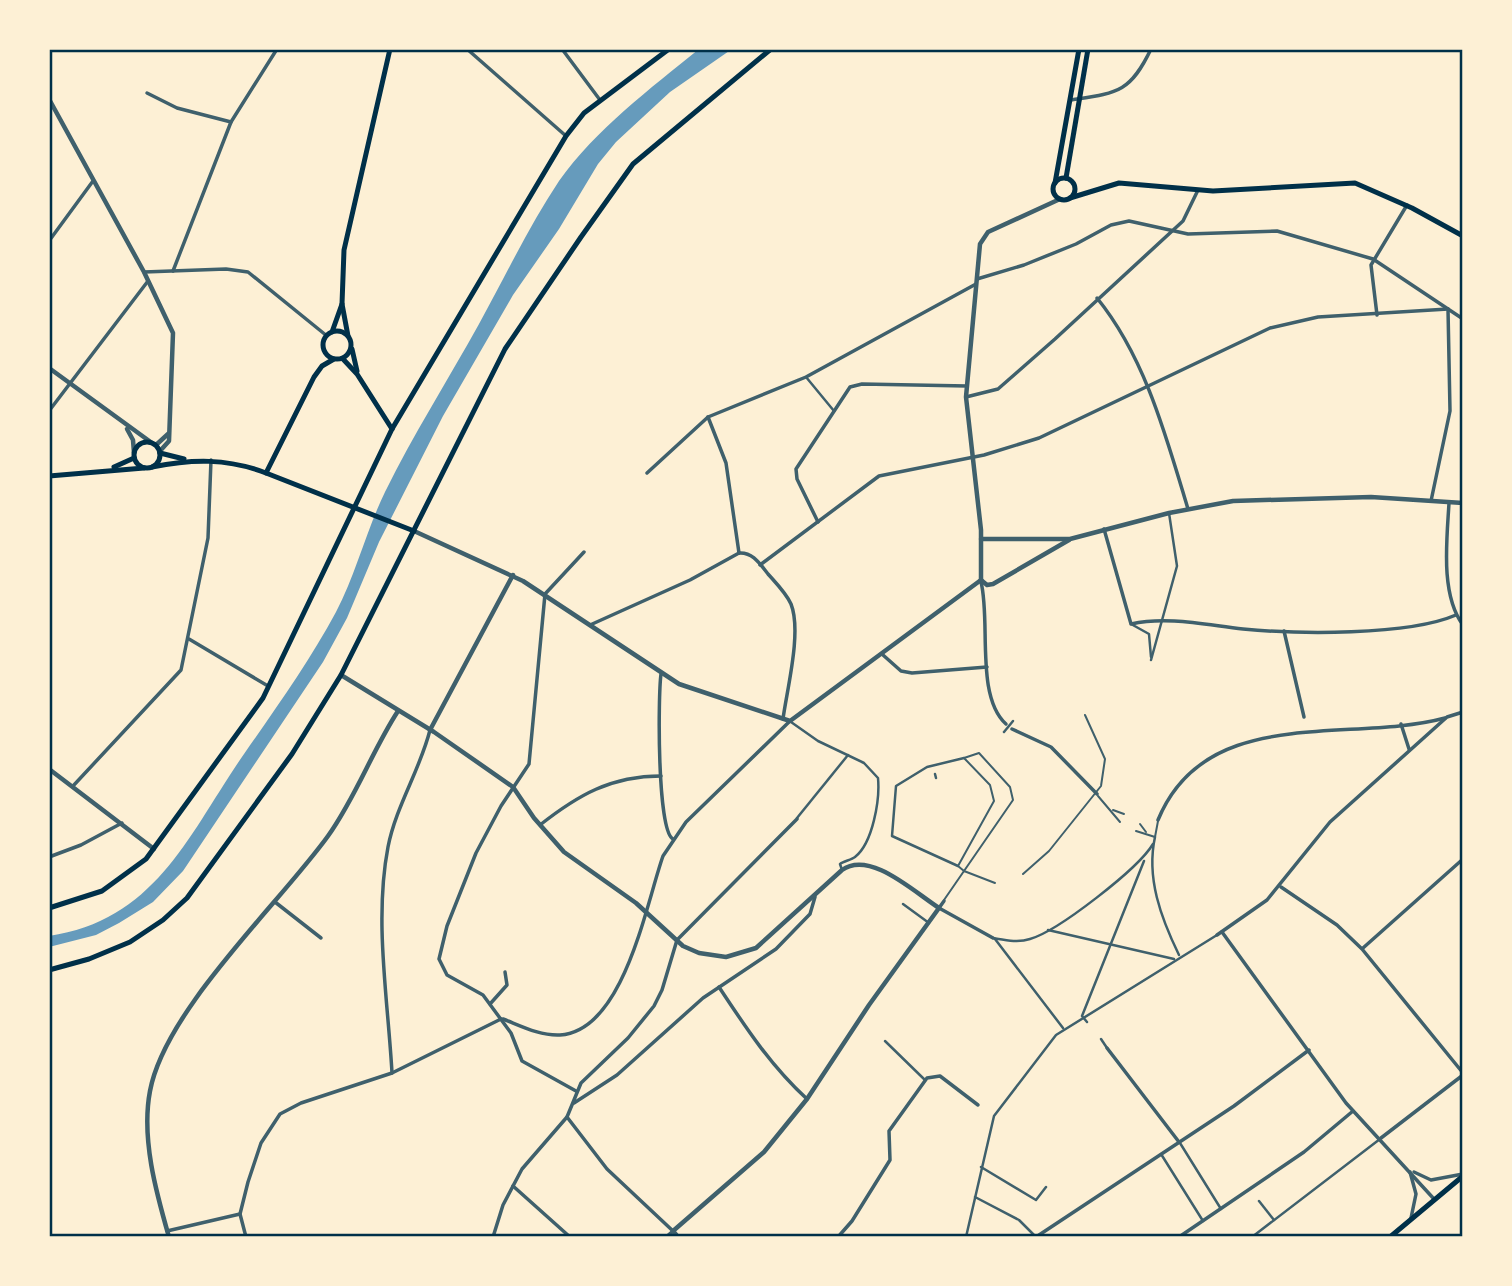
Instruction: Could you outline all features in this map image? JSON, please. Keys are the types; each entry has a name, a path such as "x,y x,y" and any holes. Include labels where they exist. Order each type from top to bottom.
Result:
{"main road":[{"path":"357,374 342,304 348,228 381,98 390,49"},
{"path":"49,908 88,897 117,883 155,849 270,687 392,429 566,136 584,113 668,49"},
{"path":"49,970 89,959 130,942 163,920 187,898 292,754 341,675 505,349 625,174 646,152 771,49"},
{"path":"1079,49 1055,183 1054,194 1059,199 1119,183 1198,190 1350,183 1365,186 1407,205 1463,236"},
{"path":"1066,178 1088,49"},
{"path":"1055,183 1066,178"},
{"path":"1066,178 1075,185 1070,198"},
{"path":"334,359 324,350 342,304"},
{"path":"329,334 339,331 348,336"},
{"path":"267,473 314,377 322,366 334,359 343,359 350,353 351,344"},
{"path":"343,359 357,374 392,429"},
{"path":"108,470 134,455 142,443 154,444 160,452 187,460"},
{"path":"152,467 158,462 160,452"},
{"path":"134,455 144,468"},
{"path":"49,476 144,468 187,460 211,460 267,473 414,531"},
{"path":"1390,1237 1463,1175"}],"street":[{"path":"173,271 231,122 277,49"},
{"path":"467,49 566,136"},
{"path":"562,49 600,100"},
{"path":"1070,100 1113,93 1129,85 1151,49"},
{"path":"147,93 177,108 231,122"},
{"path":"49,99 144,272 174,340 168,444 160,452"},
{"path":"49,241 93,181"},
{"path":"966,397 998,389 1173,232 1189,214 1198,190"},
{"path":"1006,724 993,701 987,667 981,539 966,397 980,244 984,235 1059,199"},
{"path":"1377,315 1370,268 1407,205"},
{"path":"648,473 708,417 806,377 977,282 1055,253 1120,222 1137,222 1173,232 1277,231 1373,259 1463,319"},
{"path":"144,272 226,269 248,272 329,334"},
{"path":"49,411 148,281"},
{"path":"1097,298 1123,331 1147,387 1188,509"},
{"path":"760,565 880,476 974,458 1039,438 1240,341 1285,323 1318,317 1448,309"},
{"path":"1431,500 1450,411 1448,309"},
{"path":"49,369 154,444 169,433"},
{"path":"806,377 834,411"},
{"path":"818,522 797,479 796,469 845,390 856,385 967,386"},
{"path":"708,417 726,463 738,553"},
{"path":"121,423 132,436 134,455"},
{"path":"73,786 175,680 181,670 208,538 211,460"},
{"path":"981,580 993,584 1070,540 1188,509 1250,500 1371,497 1463,503"},
{"path":"1449,503 1450,588 1456,615 1463,625"},
{"path":"1104,529 1131,624 1149,634 1151,660 1177,566 1169,513"},
{"path":"414,531 513,575 662,674 690,689 790,721 818,741 869,766 878,783 871,830 856,856 840,864 842,870"},
{"path":"981,539 1070,540"},
{"path":"576,1090 522,1060 501,1018 490,1004 477,990 443,970 440,950 476,853 513,787 523,775 530,757 545,594 584,552"},
{"path":"589,626 690,580 738,553 750,554 788,598 793,612 794,636 783,719"},
{"path":"392,1073 384,932 386,868 394,826 430,730 513,575"},
{"path":"246,1237 240,1214 257,1153 280,1114 301,1103 392,1073 501,1018 550,1034 567,1034 588,1024 606,1007 616,990 663,856 697,810 790,721 883,655 943,605 981,580"},
{"path":"1131,624 1160,621 1284,632 1384,628 1428,623 1456,615"},
{"path":"1284,632 1304,717"},
{"path":"189,639 270,687"},
{"path":"883,655 901,671 912,673 987,667"},
{"path":"662,674 659,705 661,776 665,831 673,839"},
{"path":"341,675 430,730 513,787 539,825 575,861 645,911 677,940 708,956 743,955 764,943 842,870 858,863 873,865 939,908 993,937 1025,940 1048,930 1146,857"},
{"path":"240,1214 168,1234 152,1159 149,1104 152,1081 192,1004 334,827 398,711"},
{"path":"1158,820 1176,785 1212,755 1234,747 1306,729 1401,724 1463,712"},
{"path":"966,1237 994,1116 1063,1028 1219,933 1267,900 1280,887 1318,834 1447,717"},
{"path":"1004,732 1013,721"},
{"path":"1401,724 1409,750"},
{"path":"1012,729 1051,747 1097,794"},
{"path":"493,1237 513,1186 536,1150 567,1117 576,1090 590,1072 628,1038 653,1006 662,990 677,940 797,819 848,755"},
{"path":"957,866 892,836 896,786 906,777 935,771 964,758"},
{"path":"49,769 155,849"},
{"path":"539,825 579,796 604,783 661,776"},
{"path":"49,857 81,845 122,824"},
{"path":"1083,1016 1155,837"},
{"path":"1153,844 1157,896 1180,956"},
{"path":"1362,949 1463,859"},
{"path":"1252,1237 1463,1074 1362,949 1337,925 1280,887"},
{"path":"573,1104 617,1075 719,987 786,940 810,914 815,895"},
{"path":"666,1237 764,1152 807,1098 944,901"},
{"path":"275,902 321,938"},
{"path":"903,904 929,923"},
{"path":"1048,930 1174,959"},
{"path":"1219,933 1353,1111 1381,1138 1434,1199"},
{"path":"993,937 1063,1028"},
{"path":"490,1004 507,985 505,972"},
{"path":"719,987 755,1042 783,1076 807,1098"},
{"path":"1083,1016 1087,1022"},
{"path":"1101,1039 1179,1142 1221,1209"},
{"path":"885,1041 925,1080"},
{"path":"975,1196 1019,1220 1036,1237 1234,1106 1309,1050"},
{"path":"838,1237 852,1222 890,1160 889,1131 925,1080 932,1074 940,1076 978,1105"},
{"path":"1179,1237 1304,1152 1353,1111"},
{"path":"567,1117 607,1169 678,1237"},
{"path":"1161,1154 1203,1221"},
{"path":"981,1167 1035,1200 1046,1187"},
{"path":"1409,1170 1431,1180 1463,1175"},
{"path":"1409,1170 1416,1194 1411,1218"},
{"path":"513,1186 570,1237"},
{"path":"1250,1189 1254,1194"},
{"path":"1259,1201 1274,1220"}],"lane":[{"path":"1023,874 1042,859 1097,794 1106,765 1085,715"},
{"path":"944,901 964,871 1011,805 1013,794 981,753 964,758 985,779 994,796 993,805 957,866 964,871 995,883"},
{"path":"1097,794 1120,822"},
{"path":"1112,810 1124,814"},
{"path":"1140,824 1155,837 1158,820"},
{"path":"1136,831 1147,832"}],"water":[{"path":"699,49 732,49 670,92 616,142 598,164 559,229 513,295 443,416 379,542 347,618 323,662 183,871 153,902 119,923 96,935 49,947 49,936 86,927 117,912 144,892 187,842 326,631 343,598 378,507 396,471 548,198 574,162 607,127"}]}
